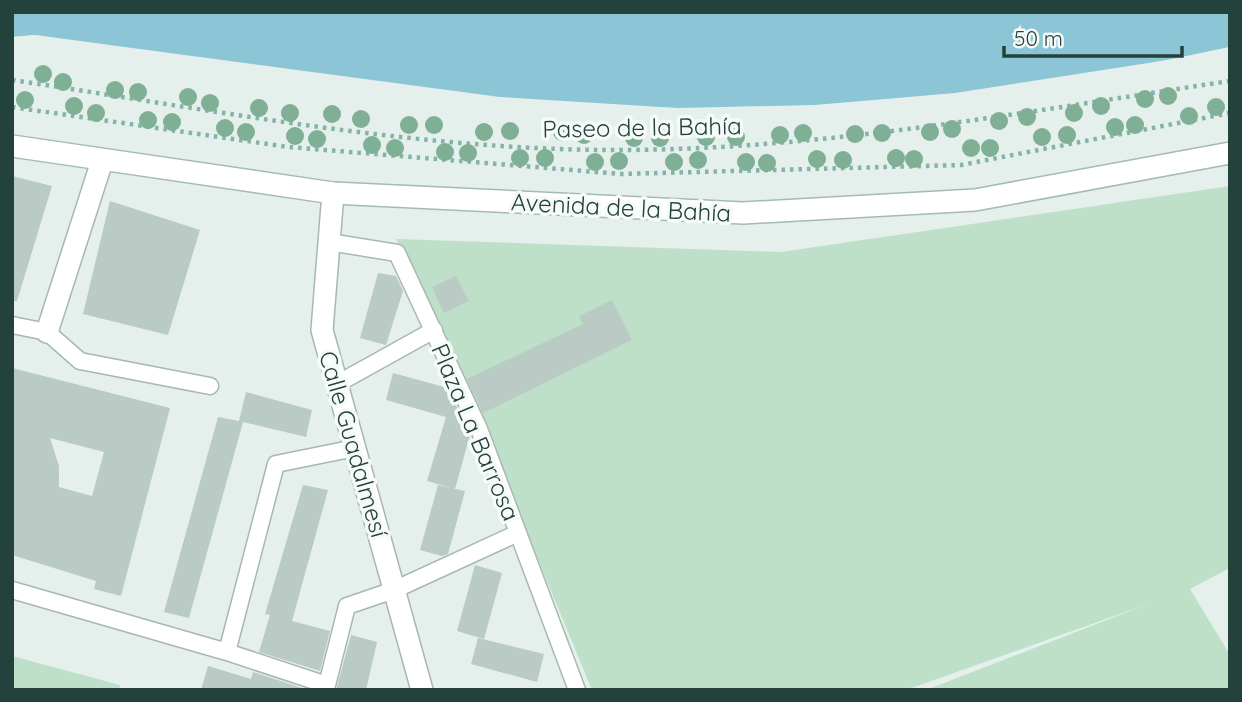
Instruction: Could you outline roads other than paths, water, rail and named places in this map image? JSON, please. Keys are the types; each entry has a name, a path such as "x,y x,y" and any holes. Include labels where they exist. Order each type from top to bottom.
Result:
{"main road":[{"name":"Avenida de la Bahía","path":"12,146 333,194 743,213 975,200 1230,153"},
{"path":"47,332 102,161"},
{"name":"Calle Guadalmesí","path":"333,194 322,330 422,690"}],"street":[{"name":"Plaza La Barrosa","path":"329,242 397,253 479,429 577,690"},
{"path":"12,325 47,332 80,361 210,386"},
{"name":"Plaza La Barrosa","path":"337,384 434,330"},
{"path":"12,590 227,652 276,464 355,448"},
{"name":"Plaza La Barrosa","path":"227,652 327,685 347,606 394,590 518,533"}],"water":[{"path":"12,12 1230,12 1230,47 1093,73 955,93 816,105 678,108 597,105 436,91 35,35 12,37"}]}
